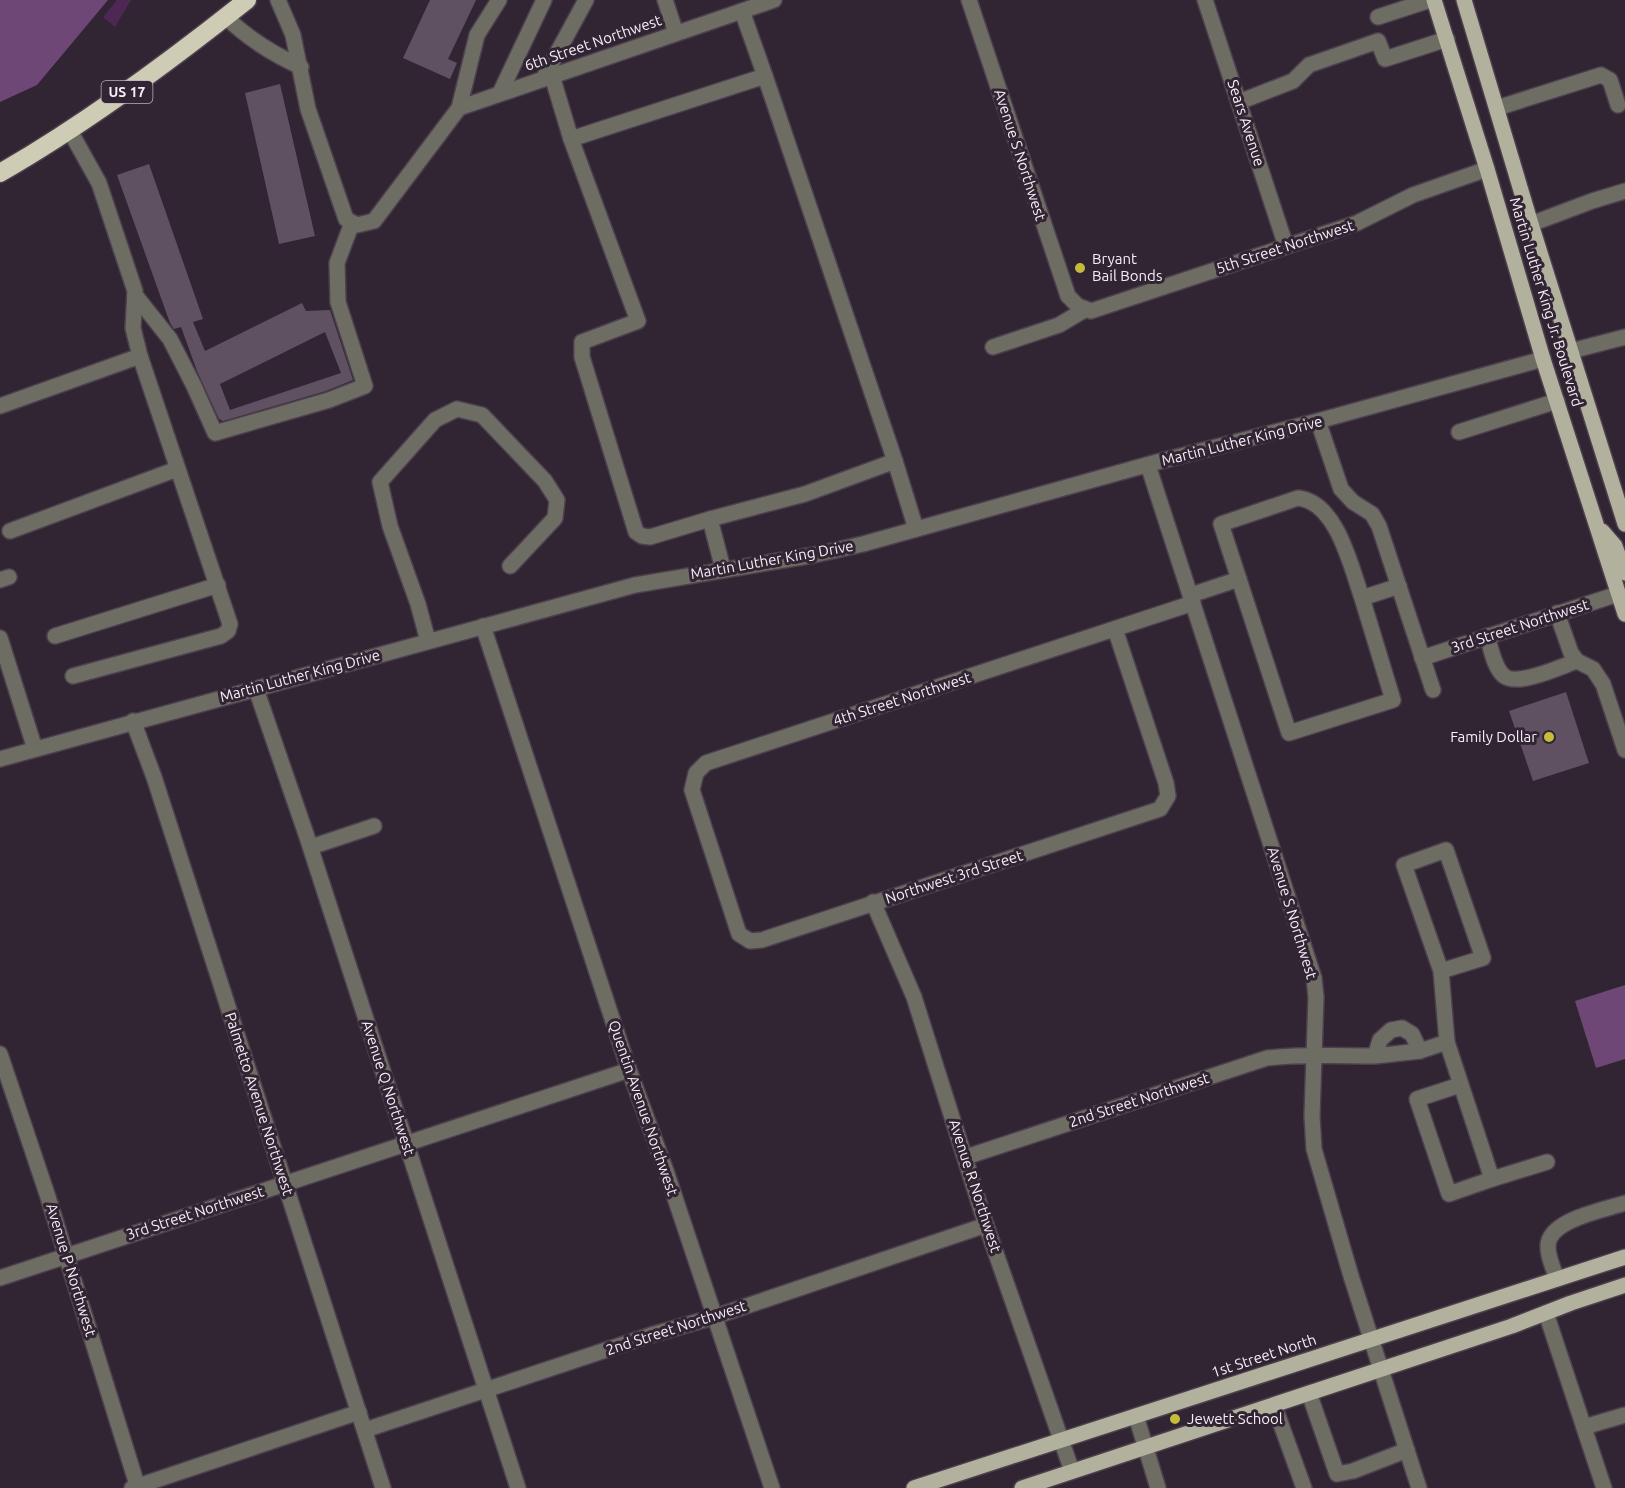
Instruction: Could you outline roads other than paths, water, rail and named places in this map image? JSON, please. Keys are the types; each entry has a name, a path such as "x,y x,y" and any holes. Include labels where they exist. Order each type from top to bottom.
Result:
{"highway":[{"name":"US 17","path":"0,173 70,131 137,84 247,0"}],"main road":[{"name":"Martin Luther King Jr. Boulevard","path":"1432,0 1447,39 1543,359 1625,614"},
{"name":"Martin Luther King Jr. Boulevard","path":"1464,0 1625,524"},
{"path":"1598,526 1616,546 1625,573"},
{"name":"1st Street North","path":"914,1488 1625,1257"},
{"path":"1022,1488 1381,1370 1625,1285"}],"street":[{"path":"278,0 293,35 308,109 346,219 357,225 374,221 459,108 477,35 499,0"},
{"path":"500,93 544,0"},
{"path":"586,0 547,77 638,321 582,342 582,357 636,532 650,537 805,494 895,461"},
{"path":"665,0 676,33"},
{"name":"6th Street Northwest","path":"459,108 774,0"},
{"name":"Avenue S Northwest","path":"969,0 1059,272 1068,296 1082,308"},
{"name":"Sears Avenue","path":"1205,0 1286,246"},
{"path":"1378,17 1432,0"},
{"path":"742,11 916,529"},
{"path":"226,17 243,33 278,56 301,67"},
{"path":"1239,102 1293,81 1309,65 1378,41 1385,59 1447,39"},
{"path":"1497,108 1601,75 1610,80 1618,105"},
{"path":"571,139 765,76"},
{"path":"70,131 99,183 135,295 170,339 194,386 214,433 329,400 365,386 338,302 337,263 352,223"},
{"name":"5th Street Northwest","path":"993,347 1059,325 1082,308 1091,310 1357,223 1413,195 1487,168"},
{"path":"1531,224 1625,191"},
{"path":"73,676 221,636 228,631 230,624 140,356 133,328 135,295"},
{"path":"1571,351 1625,337"},
{"path":"0,406 140,356"},
{"name":"Martin Luther King Drive","path":"0,759 635,585 814,555 1543,359"},
{"path":"1459,432 1557,401"},
{"path":"428,641 418,604 390,526 380,482 435,420 457,409 482,414 545,481 557,500 555,518 510,566"},
{"path":"1318,421 1341,489 1353,502 1372,514 1379,526 1432,690"},
{"name":"Avenue S Northwest","path":"1148,465 1314,978 1316,997 1312,1116 1314,1149 1350,1276 1419,1488"},
{"path":"10,531 177,470"},
{"path":"1298,498 1305,499 1318,507 1330,519 1340,536 1362,598 1393,700 1289,733 1221,524 1298,498"},
{"path":"710,519 723,569"},
{"name":"4th Street Northwest","path":"745,938 740,934 730,910 692,790 695,776 706,763 1114,629 1239,579"},
{"path":"55,636 218,585"},
{"path":"1362,598 1399,586"},
{"name":"3rd Street Northwest","path":"1422,658 1618,594"},
{"path":"1557,613 1571,653 1577,661 1593,669 1599,676 1625,750"},
{"name":"Quentin Avenue Northwest","path":"483,626 629,1070 666,1171 772,1488"},
{"name":"Northwest 3rd Street","path":"745,938 762,940 1160,809 1168,796 1166,783 1114,629"},
{"path":"1488,636 1498,669 1505,677 1514,679 1534,676 1577,661"},
{"path":"0,638 35,749"},
{"name":"Avenue Q Northwest","path":"256,689 310,847 518,1488"},
{"name":"Palmetto Avenue Northwest","path":"133,721 154,777 383,1488"},
{"path":"310,847 374,826"},
{"path":"1441,972 1483,958 1446,849 1404,865 1441,972 1447,1042 1492,1179"},
{"name":"Avenue R Northwest","path":"873,902 914,997 986,1225 1072,1471"},
{"path":"1375,1056 1380,1040 1392,1030 1402,1028 1412,1034 1420,1051"},
{"name":"2nd Street Northwest","path":"966,1157 1267,1058 1292,1055 1375,1056 1420,1051 1447,1042"},
{"name":"Avenue P Northwest","path":"0,1054 66,1256 136,1488"},
{"name":"3rd Street Northwest","path":"0,1278 405,1142 629,1070"},
{"path":"1460,1084 1417,1099 1449,1194 1547,1162"},
{"path":"1557,1280 1547,1248 1550,1236 1557,1228 1625,1203"},
{"name":"2nd Street Northwest","path":"365,1430 714,1317 986,1225"},
{"path":"1546,1313 1604,1488"},
{"path":"1309,1393 1337,1474 1353,1471 1407,1450"},
{"path":"1274,1405 1304,1488"},
{"path":"136,1488 359,1412"},
{"path":"1584,1427 1625,1414"},
{"path":"1136,1416 1158,1488"}],"place":[{"name":"Bryant Bail Bonds","path":"1080,268"},
{"name":"Family Dollar","path":"1549,737"},
{"name":"Jewett School","path":"1175,1419"}]}
